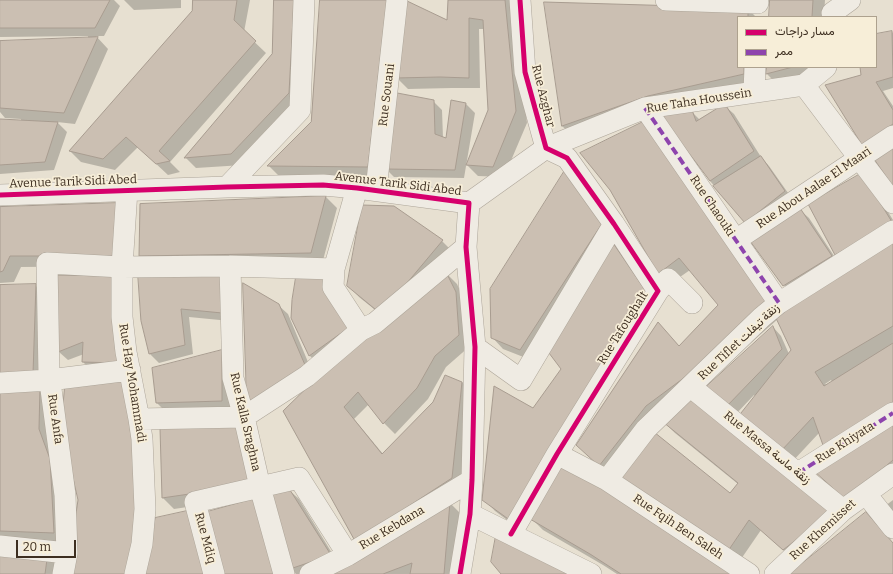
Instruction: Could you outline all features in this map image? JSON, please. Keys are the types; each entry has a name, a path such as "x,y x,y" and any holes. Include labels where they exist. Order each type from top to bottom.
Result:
{"street":[{"path":"227,187 300,110 304,0"},
{"name":"Rue Souani","path":"361,330 333,287 334,269 367,189 397,0"},
{"name":"Rue Azghar","path":"520,0 525,72 546,148"},
{"path":"666,0 758,7"},
{"path":"832,10 850,0"},
{"path":"754,92 755,68"},
{"path":"825,68 804,85 893,204"},
{"name":"Rue Taha Houssein","path":"469,203 546,148 645,108 804,85"},
{"name":"Rue Chaouki","path":"645,108 779,303"},
{"name":"Rue Abou Aalae El Maari","path":"736,240 893,136"},
{"name":"Rue Tafoughalt","path":"511,534 557,454 658,291 614,224 567,158 546,148"},
{"name":"Avenue Tarik Sidi Abed","path":"0,195 323,185 367,189 469,203 466,247 475,347 472,480 470,514 460,574"},
{"name":"Rue Hay Mohammadi","path":"127,190 122,267 122,317 126,352 140,419 145,509 142,544 135,574"},
{"path":"475,347 521,380 614,224"},
{"name":"Rue Tiflet زنقة تيفلت","path":"607,480 646,429 762,317 779,303 893,230"},
{"path":"140,419 244,417 307,376 361,330 375,323 466,247"},
{"name":"Rue Anfa","path":"63,574 67,553 65,495 48,366 47,263 122,267"},
{"path":"122,267 230,266 334,269"},
{"name":"Rue Kalla Sraghna","path":"230,266 233,378 244,417 260,487 284,574"},
{"path":"658,291 668,279 692,303"},
{"path":"0,383 50,380 130,370"},
{"name":"Rue Massa زنقة ماسة","path":"691,387 843,510"},
{"name":"Rue Khiyata","path":"798,473 893,413"},
{"name":"Rue Fqih Ben Saleh","path":"557,454 607,480 749,574"},
{"name":"Rue Khemisset","path":"775,574 843,510 893,474"},
{"path":"260,487 299,478 348,555"},
{"name":"Rue Kebdana","path":"310,574 348,555 472,480"},
{"name":"Rue Mdiq","path":"214,574 195,502 260,487"},
{"path":"866,494 893,528"},
{"path":"470,514 591,574"},
{"path":"0,546 67,553"}],"building":[{"path":"0,0 110,0 95,28 0,28"},
{"path":"193,0 237,0 234,20 256,41 159,151 170,161 156,164 126,137 103,159 69,151 192,11"},
{"path":"274,0 294,0 289,93 231,154 184,158 272,54"},
{"path":"320,0 387,0 368,167 267,166 311,122"},
{"path":"405,0 447,20 448,0 505,0 516,111 493,167 466,165 488,110 483,20 469,18 469,78 396,78"},
{"path":"770,0 813,0 812,16 769,16"},
{"path":"544,2 748,8 748,16 737,16 737,68 744,68 744,74 648,96 562,126"},
{"path":"892,31 893,77 876,82 893,110 893,124 862,145 825,85 861,75 860,68 877,68 877,34"},
{"path":"98,37 64,113 0,108 0,41"},
{"path":"767,68 789,68 766,74"},
{"path":"392,92 434,100 435,134 446,138 451,100 466,103 455,170 385,169"},
{"path":"725,104 754,151 710,181 660,115 692,110 696,121"},
{"path":"0,119 58,122 45,162 0,165"},
{"path":"643,122 772,304 708,360 646,406 599,466 576,445 658,322 679,346 718,305 679,258 658,274 610,190 580,153"},
{"path":"893,146 893,184 892,185 874,159"},
{"path":"761,156 785,191 745,223 713,186"},
{"path":"567,167 603,222 520,350 491,338 490,289"},
{"path":"862,173 892,222 835,255 808,204"},
{"path":"326,196 311,253 139,256 140,204"},
{"path":"119,203 115,256 10,256 3,271 0,272 0,207"},
{"path":"362,205 394,206 443,240 381,314 347,286"},
{"path":"800,208 832,256 783,286 750,241"},
{"path":"611,240 645,290 511,521 482,500 494,386 533,408 561,369 549,353"},
{"path":"893,240 893,326 815,372 824,386 893,343 893,402 824,448 813,417 780,452 737,418 791,350 775,316"},
{"path":"297,271 331,273 351,326 309,356 291,318 292,300"},
{"path":"446,272 456,292 459,335 435,356 417,388 383,424 358,392 344,407 382,454 433,402 445,375 462,382 452,478 355,541 283,411 324,371"},
{"path":"138,273 222,273 222,313 181,309 185,345 149,354 141,321"},
{"path":"54,275 115,276 118,363 82,362 83,342 58,352"},
{"path":"243,283 279,304 305,365 260,399 247,401"},
{"path":"36,284 33,374 0,373 0,285"},
{"path":"773,326 782,349 726,407 705,388"},
{"path":"222,350 222,401 156,403 152,368"},
{"path":"120,377 139,439 142,497 125,574 67,574 78,500 61,426 65,383"},
{"path":"40,387 39,429 50,459 54,533 0,531 0,388"},
{"path":"692,396 834,510 783,550 749,520 728,551 616,476 654,432 730,493 738,483 663,422"},
{"path":"893,418 893,460 846,500 814,471"},
{"path":"241,425 251,485 162,498 160,428"},
{"path":"565,461 740,574 621,574 530,519"},
{"path":"290,490 331,555 290,569 269,496"},
{"path":"254,499 274,574 218,574 200,514"},
{"path":"450,502 444,574 410,574 412,563 383,574 327,574"},
{"path":"187,511 204,574 145,574 155,518"},
{"path":"866,512 893,543 893,574 789,574"},
{"path":"497,530 575,574 501,574 491,562"},
{"path":"0,549 48,552 45,574 0,574"}],"marked path":[{"path":"645,108 779,303"},
{"path":"798,473 893,413"}],"cycle path":[{"path":"511,534 557,454 658,291 614,224 567,158 546,148 525,72 520,0"},
{"path":"0,195 323,185 469,203 466,247 475,347 472,480 470,514 460,574"}]}
